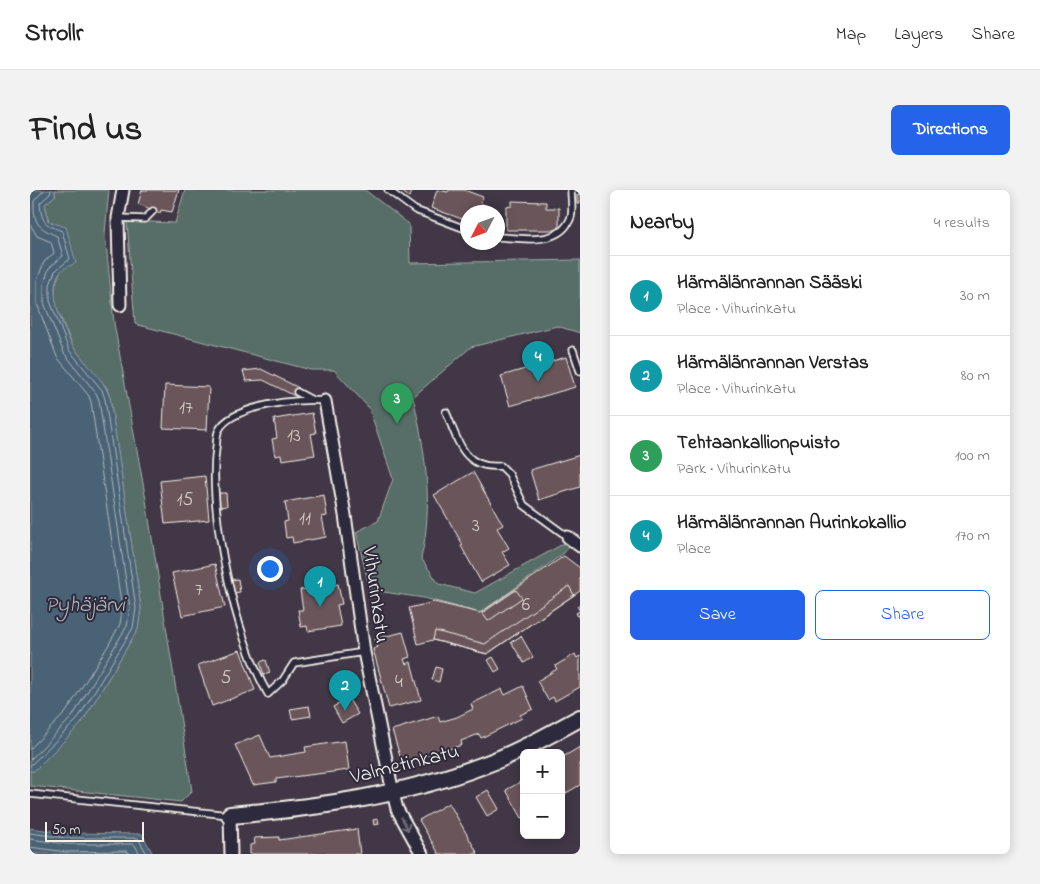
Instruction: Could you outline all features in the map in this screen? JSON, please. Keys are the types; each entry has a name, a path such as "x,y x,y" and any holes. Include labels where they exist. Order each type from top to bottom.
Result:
{"street":[{"path":"120,306 118,218 123,190"},
{"name":"Vihurinkatu","path":"325,401 345,515 364,652 393,793 397,809 422,854"},
{"path":"568,537 580,546"},
{"name":"Valmetinkatu","path":"230,815 327,805 393,793 486,765 531,745 580,718"},
{"path":"230,815 231,854"}],"lane":[{"path":"388,190 415,210 460,227"},
{"path":"505,237 538,240 560,233 571,217 571,190"},
{"path":"118,218 145,220 153,211"},
{"path":"573,350 580,371"},
{"path":"297,392 312,400"},
{"path":"325,401 312,400 244,411 231,418 219,430 213,472 220,540 245,642 268,694 283,680 294,663 364,652"},
{"path":"446,412 463,452 475,463 489,468 501,466 509,474 524,505 568,537"},
{"path":"30,794 230,815"}],"green space":[{"path":"55,190 109,190 105,233 114,323 146,500 192,791 181,802 30,786 30,771 34,771 81,724 138,629 141,608 110,398 107,388 73,347 55,300 55,286 60,272 45,204 55,196"},
{"path":"185,190 365,190 409,224 410,263 580,260 580,333 557,326 471,347 413,397 424,457 427,498 425,539 421,558 439,584 475,593 579,535 563,554 480,613 424,598 370,590 356,532 378,521 393,479 369,408 334,370 311,370 135,324 127,221 175,223"}],"water":[{"name":"Pyhäjärvi","path":"30,190 55,190 55,196 45,204 48,221 66,227 76,263 60,272 56,280 55,289 58,311 61,322 74,348 104,384 110,398 141,608 138,629 81,724 34,771 30,771"},
{"path":"30,828 66,833 142,834 153,854 30,854"}],"building":[{"path":"142,190 179,190 172,212 161,210 160,213 138,204"},
{"path":"400,190 414,190 409,197"},
{"path":"437,190 448,192 449,190 464,190 483,197 480,203 485,205 460,205 460,218 431,208"},
{"path":"580,194 580,204 577,204 577,195"},
{"path":"512,201 546,202 546,208 559,208 559,230 506,230 506,207 512,206"},
{"path":"566,357 575,387 510,406 501,376"},
{"path":"261,369 299,388 295,396 263,380 246,381 243,371"},
{"path":"165,385 209,387 207,430 163,428"},
{"path":"312,413 316,433 311,434 315,455 282,460 281,455 275,456 272,439 277,438 274,419"},
{"path":"580,455 580,487 539,500 530,470"},
{"path":"473,472 503,525 497,528 509,548 502,552 510,565 481,582 461,546 463,545 434,495"},
{"path":"205,476 209,520 165,524 160,481"},
{"path":"219,493 226,493 227,506 220,507"},
{"path":"324,495 327,516 322,517 326,537 293,543 292,537 286,538 284,522 288,521 285,502"},
{"path":"564,556 580,568 580,591 487,654 433,640 418,644 409,608 434,602 480,613"},
{"path":"215,564 225,607 182,616 172,573"},
{"path":"238,579 240,592 234,593 232,580"},
{"path":"338,584 342,604 337,605 341,626 308,631 307,626 301,627 298,610 303,610 300,590"},
{"path":"569,586 574,595 487,654 433,640 435,631 485,644"},
{"path":"516,590 522,598 488,621 482,613"},
{"path":"580,611 580,620 576,613"},
{"path":"403,632 410,657 404,659 406,664 411,662 421,700 389,708 373,649 378,647 375,639"},
{"path":"521,636 533,657 524,663 511,642"},
{"path":"240,650 255,690 212,706 198,665"},
{"path":"575,654 577,658 580,656 580,687 555,701 553,697 548,700 537,681 557,669 555,666"},
{"path":"493,657 500,669 495,672 488,660"},
{"path":"266,660 270,673 264,675 260,662"},
{"path":"436,667 442,669 439,682 432,680"},
{"path":"523,686 533,709 520,715 522,718 481,738 479,734 461,741 462,745 402,763 392,730 438,716 440,722 457,717 473,709 471,704 502,689 505,695"},
{"path":"348,698 358,714 342,723 333,707"},
{"path":"309,706 311,716 292,719 290,709"},
{"path":"260,735 270,758 306,752 305,747 345,741 349,770 276,779 276,782 253,785 235,745"},
{"path":"580,747 580,785 565,794 565,756"},
{"path":"520,782 520,814 506,790"},
{"path":"488,790 499,809 487,816 476,797"},
{"path":"449,803 478,854 439,854 419,820"},
{"path":"378,819 379,824 374,825 373,820"},
{"path":"357,829 360,854 250,854 250,845 255,844 254,838 279,837 279,840"}],"place":[{"name":"Härmälänrannan Aurinkokallio","path":"538,382"},
{"name":"Tehtaankallionpuisto","path":"397,424"},
{"name":"Härmälänrannan Sääski","path":"320,607"},
{"name":"Härmälänrannan Verstas","path":"345,711"}]}
